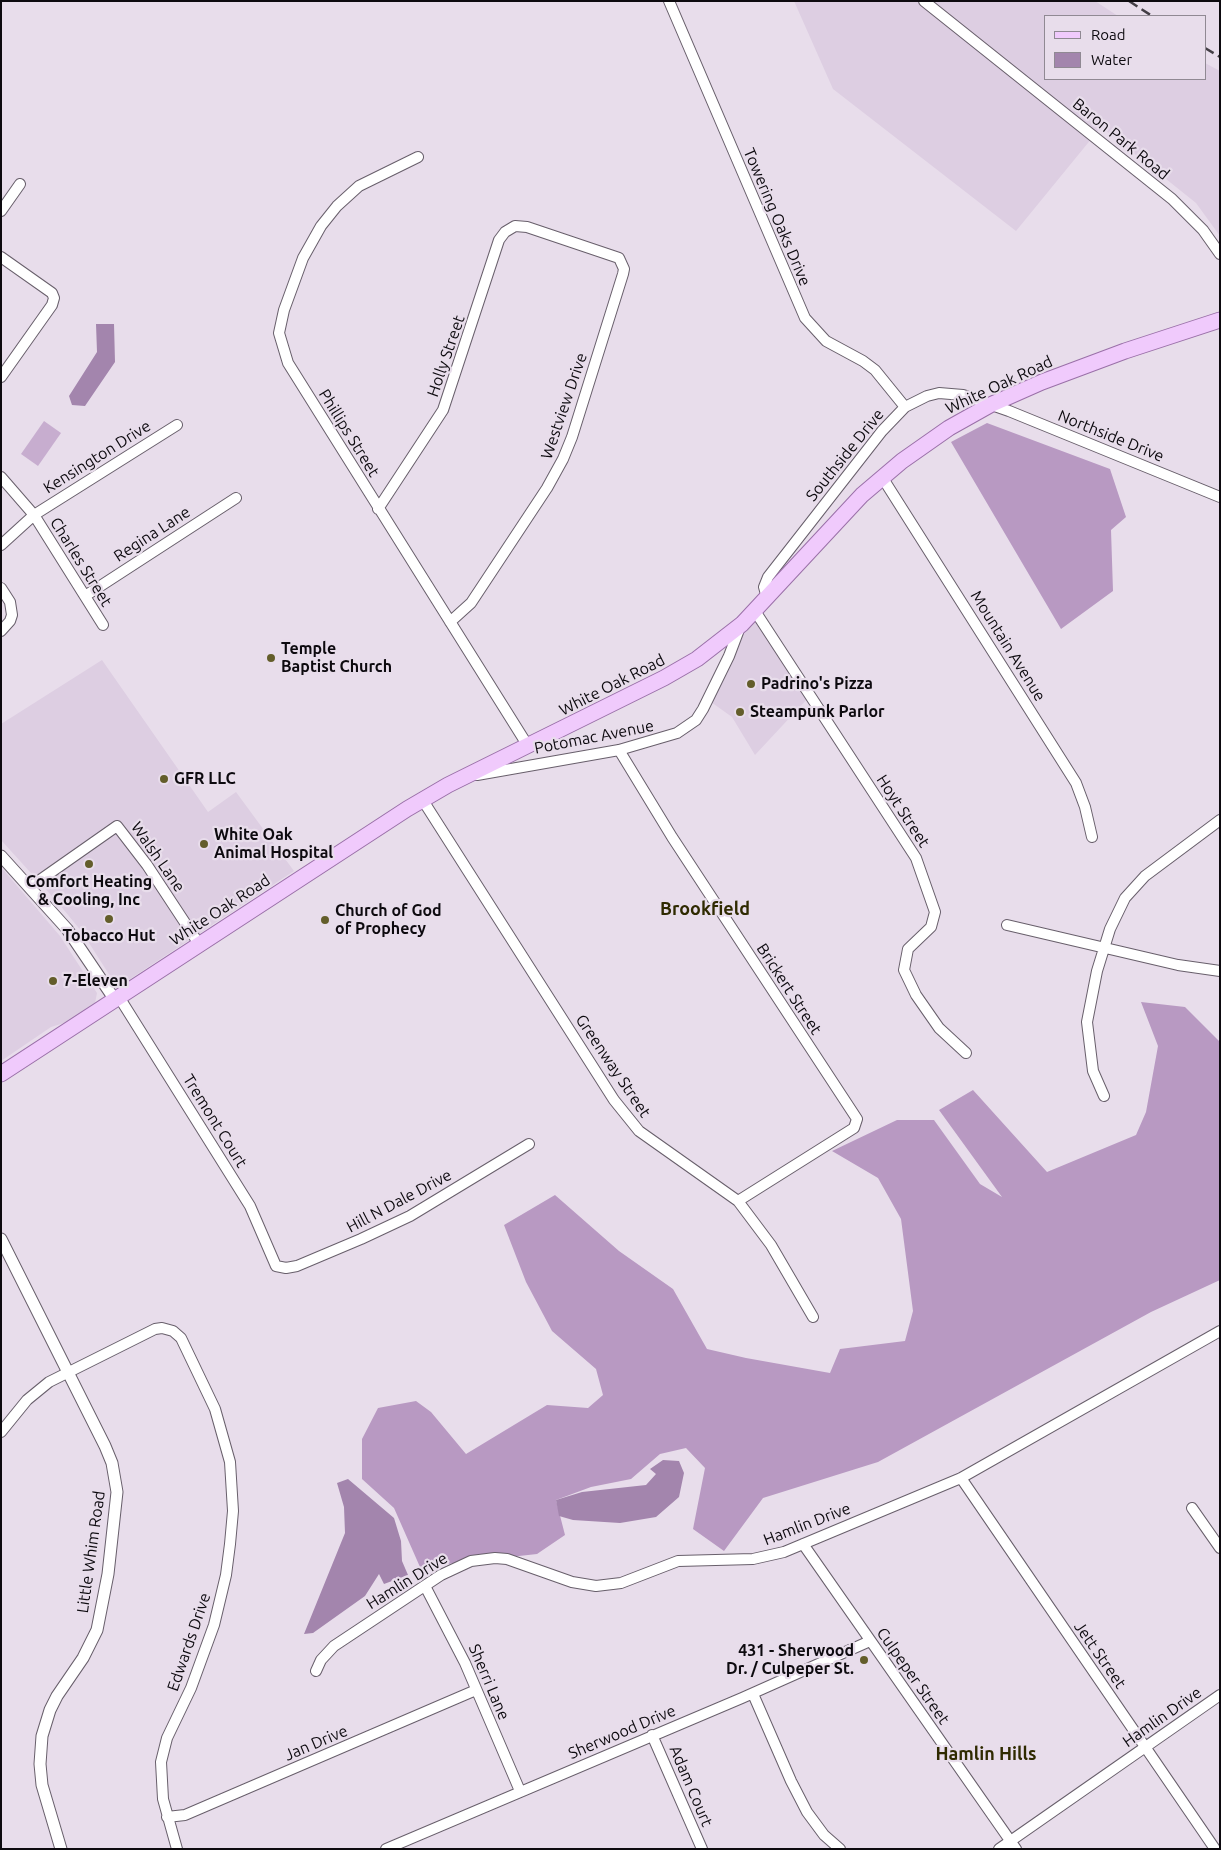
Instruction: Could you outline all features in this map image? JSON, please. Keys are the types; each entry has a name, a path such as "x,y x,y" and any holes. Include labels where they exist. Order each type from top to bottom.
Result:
{"main road":[{"name":"White Oak Road","path":"1,1074 422,799 681,669 742,624 856,502 882,478 924,445 990,405 1074,370 1220,320"}],"street":[{"name":"Towering Oaks Drive","path":"669,1 805,318 826,341 876,370 905,407"},
{"name":"Baron Park Road","path":"924,1 1172,199 1203,230 1220,254"},
{"name":"Phillips Street","path":"418,157 359,186 337,206 320,226 303,258 284,310 279,333 288,363 528,746"},
{"path":"1,211 20,184"},
{"name":"Holly Street","path":"378,509 444,410 501,236 515,226 535,229"},
{"name":"Westview Drive","path":"450,622 472,603 547,488 563,459 623,274 622,263 614,255 535,229"},
{"path":"1,257 52,293 54,298 52,304 1,378"},
{"name":"Southside Drive","path":"767,598 764,586 768,577 882,431 905,407 921,398 939,393 963,395 990,405"},
{"name":"Northside Drive","path":"990,405 1220,497"},
{"name":"Kensington Drive","path":"1,545 34,515 177,425"},
{"name":"Charles Street","path":"1,477 34,515 103,625"},
{"name":"Mountain Avenue","path":"882,478 1076,783 1085,807 1092,837"},
{"name":"Regina Lane","path":"85,596 236,498"},
{"path":"1,588 10,602 12,615 10,621 1,631"},
{"name":"Hoyt Street","path":"755,611 916,858 935,912 931,927 908,950 905,956 904,970 916,995 939,1028 966,1053"},
{"name":"Potomac Avenue","path":"448,785 476,775 618,750 668,737 684,729 696,720 716,685 742,624"},
{"name":"Brickert Street","path":"618,750 672,837 857,1119 854,1128 738,1201"},
{"name":"Greenway Street","path":"422,799 614,1100 638,1131 738,1201 771,1245 813,1317"},
{"path":"1104,1096 1093,1071 1088,1046 1089,1004 1104,947 1118,911 1135,886 1177,851 1220,820"},
{"name":"Walsh Lane","path":"30,887 118,826 147,865 199,944"},
{"path":"1,856 76,940 117,998"},
{"path":"1007,925 1178,965 1220,971"},
{"name":"Tremont Court","path":"117,998 250,1206 276,1266"},
{"name":"Hill N Dale Drive","path":"276,1266 286,1268 297,1266 361,1239 422,1209 529,1144"},
{"name":"Little Whim Road","path":"1,1239 105,1446 112,1463 117,1492 108,1574 96,1630 83,1658 57,1696 42,1736 40,1764 42,1785 61,1849"},
{"name":"Edwards Drive","path":"67,1372 155,1329 173,1330 181,1338 194,1363 215,1409 226,1442 232,1479 233,1511 226,1575 220,1605 204,1653 164,1748 161,1776 167,1817 177,1849"},
{"name":"Hamlin Drive","path":"316,1671 321,1660 334,1646 425,1586 458,1566 471,1561 495,1558 516,1562 584,1585 609,1586 678,1561 753,1559 784,1552 961,1478 1220,1331"},
{"path":"1,1432 37,1390 67,1372"},
{"name":"Jett Street","path":"961,1478 1215,1849"},
{"path":"1192,1508 1220,1548"},
{"name":"Culpeper Street","path":"803,1544 1013,1845"},
{"name":"Sherri Lane","path":"425,1586 452,1635 520,1791"},
{"name":"Sherwood Drive","path":"386,1849 652,1735 753,1694 870,1641"},
{"name":"Jan Drive","path":"167,1817 185,1815 476,1690"},
{"path":"753,1694 787,1773 808,1812 824,1835 840,1849"},
{"name":"Hamlin Drive","path":"999,1849 1013,1845 1146,1747 1220,1696"},
{"name":"Adam Court","path":"652,1735 702,1849"}],"shaded area":[{"path":"794,1 1095,1 1116,15 1044,15 1044,80 1206,80 1206,64 1220,71 1220,236 1196,203 1101,127 1016,231 833,89"},
{"path":"44,421 61,433 38,466 21,454"},
{"path":"987,423 1110,469 1126,517 1111,530 1113,591 1061,629 951,442"},
{"path":"756,621 809,697 755,755 732,717 711,702 740,638 752,622"},
{"path":"102,660 208,812 236,792 294,871 127,981 119,982 112,979 82,932 59,904 1,840 1,724"},
{"path":"1,867 60,936 97,993 95,1003 67,1022 51,1027 1,1061"},
{"path":"1141,1002 1185,1007 1220,1042 1220,1280 1151,1312 878,1462 763,1498 724,1551 693,1529 705,1468 686,1448 660,1454 631,1479 591,1487 556,1500 565,1535 537,1554 420,1567 394,1508 362,1479 362,1439 378,1408 416,1401 431,1412 466,1454 547,1405 588,1408 603,1395 596,1369 552,1331 526,1282 504,1225 555,1195 619,1251 673,1289 707,1349 830,1373 840,1349 905,1341 913,1311 901,1219 878,1178 832,1151 897,1120 934,1120 980,1184 1002,1197 939,1110 973,1090 1047,1172 1136,1135 1146,1112 1158,1046"}],"water":[{"path":"96,324 114,324 115,362 85,406 72,405 69,396 97,352"},
{"path":"663,1460 679,1461 684,1473 679,1497 656,1517 620,1523 573,1520 559,1516 556,1500 582,1492 646,1485 656,1474 650,1469"},
{"path":"348,1479 394,1518 401,1541 402,1561 408,1575 384,1584 379,1574 365,1596 313,1633 304,1634 345,1533 344,1507 337,1483"}],"railway":[{"path":"1129,1 1150,15"},
{"path":"1206,49 1220,57"}],"place":[{"name":"Temple Baptist Church","path":"271,658"},
{"name":"Padrino's Pizza","path":"751,684"},
{"name":"Steampunk Parlor","path":"740,712"},
{"name":"GFR LLC","path":"164,779"},
{"name":"White Oak Animal Hospital","path":"204,844"},
{"name":"Comfort Heating & Cooling, Inc","path":"89,864"},
{"name":"Tobacco Hut","path":"109,919"},
{"name":"Church of God of Prophecy","path":"325,920"},
{"name":"7-Eleven","path":"53,981"},
{"name":"431 - Sherwood Dr. / Culpeper St.","path":"864,1660"}],"district":[{"name":"Brookfield","path":"705,909"},
{"name":"Hamlin Hills","path":"986,1754"}]}
